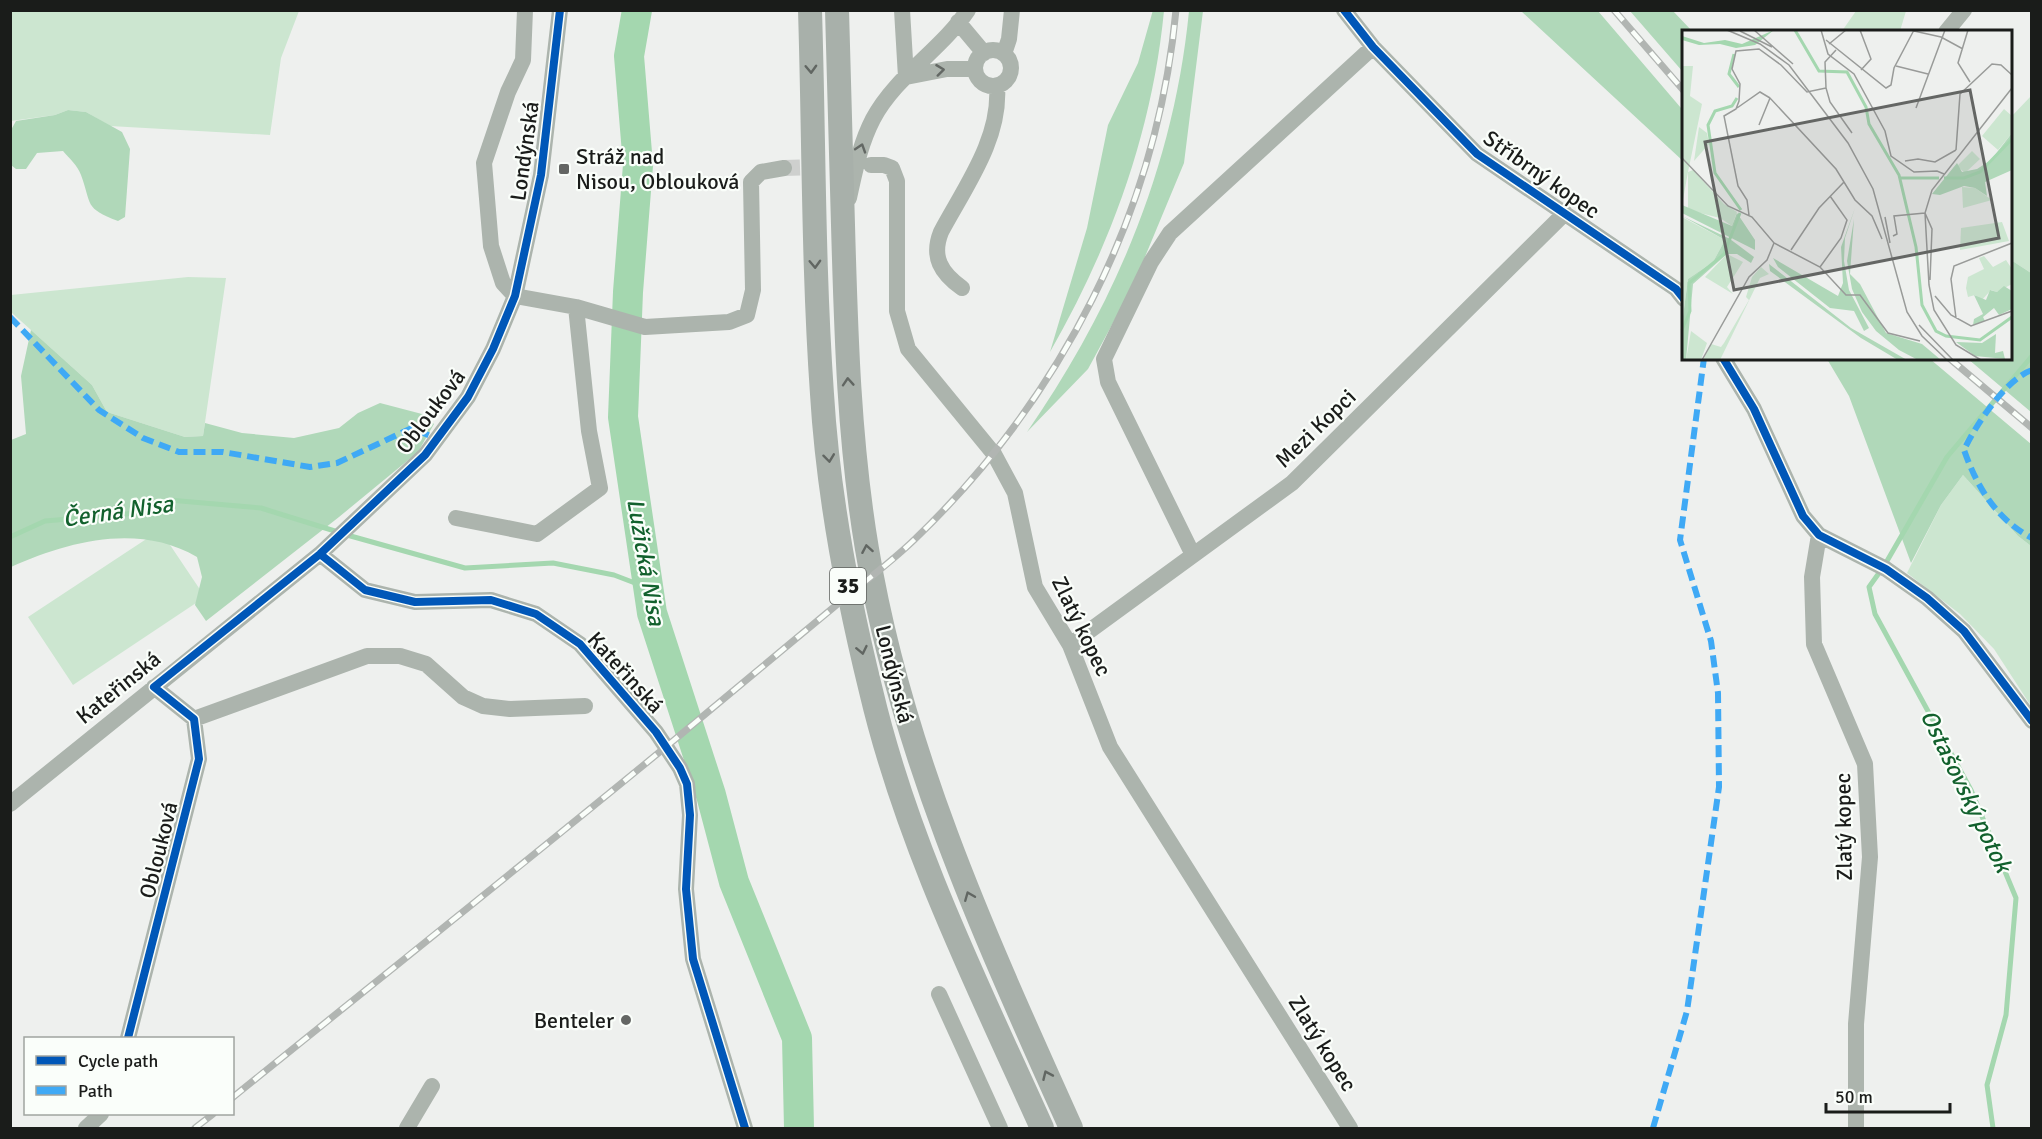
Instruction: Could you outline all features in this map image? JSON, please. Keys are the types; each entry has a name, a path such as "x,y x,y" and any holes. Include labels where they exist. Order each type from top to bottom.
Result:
{"highway":[{"name":"Londýnská","path":"810,10 815,260 822,396 840,548 871,693 915,833 950,922 1042,1128"},
{"name":"Londýnská","path":"837,10 845,332 852,435 867,550 908,728 954,860 1071,1128"}],"street":[{"path":"525,10 523,60 508,92 484,163 490,246 503,283 515,296 576,307 645,327 720,323 747,315 753,290 752,182 761,172 784,168"},
{"name":"Londýnská","path":"515,296 541,175 560,10"},
{"path":"902,10 906,77"},
{"path":"1004,54 1009,39 1012,10"},
{"name":"Stříbrný kopec","path":"1344,10 1374,47 1477,154 1681,288"},
{"path":"1948,30 1964,10"},
{"path":"843,225 861,146 874,117 906,77 963,16 984,53"},
{"path":"1193,555 1108,382 1104,359 1151,262 1170,233 1374,47"},
{"path":"996,51 1004,54 1010,62 1010,74 1007,79 997,86 985,84 975,69 976,63 984,53 996,51"},
{"path":"906,77 947,69 975,69"},
{"path":"962,288 943,273 937,258 937,246 941,232 990,138 997,112 997,86"},
{"name":"Zlatý kopec","path":"871,165 884,165 892,168 897,181 897,311 908,348 994,454 1015,493 1035,587 1070,645 1110,747 1350,1128"},
{"name":"Mezi Kopci","path":"1070,645 1292,483 1565,213"},
{"name":"Oblouková","path":"320,554 425,455 468,397 493,349 515,296"},
{"path":"456,518 537,534 600,488 589,431 576,307"},
{"path":"1724,360 1754,409 1803,516 1819,535 1886,569 1927,598 1964,631 2031,721"},
{"name":"Zlatý kopec","path":"1819,535 1812,577 1814,644 1865,765 1870,856 1856,1024 1856,1128"},
{"name":"Kateřinská","path":"10,804 320,554 365,590 415,602 491,600 536,614 579,644 656,732 680,768 687,784 690,815 686,889 693,959 745,1128"},
{"path":"153,687 194,719 367,656 400,656 426,664 463,697 483,706 510,709 585,706"},
{"name":"Oblouková","path":"128,1037 199,759 194,719"},
{"path":"939,994 1000,1128"},
{"path":"407,1128 432,1086"},
{"path":"86,1128 99,1115"}],"green space":[{"path":"1153,10 1164,11 1150,101 1139,144 1110,229 1072,312 1050,352 1087,228 1108,125 1138,63"},
{"path":"1856,10 1906,11 1900,30 1843,30"},
{"path":"11,11 299,11 281,58 270,135 110,126 86,112 68,110 55,115 11,121"},
{"path":"1189,11 1203,11 1184,163 1132,288 1088,369 1027,432 1059,384 1087,334 1113,284 1135,232 1170,124"},
{"path":"1521,11 1598,11 1681,108 1682,160"},
{"path":"1630,11 1673,11 1691,30 1682,30 1682,71"},
{"path":"2031,96 2031,273 2012,261 2012,116"},
{"path":"68,110 86,112 122,132 130,149 125,217 118,221 94,209 80,172 63,151 37,153 26,169 16,169 11,165 11,130 16,121 55,115"},
{"path":"2012,261 2031,273 2031,412 1969,360 2012,360"},
{"path":"188,277 226,278 203,436 185,437 107,412 92,385 11,312 11,295"},
{"path":"31,330 92,385 107,412 185,437 203,436 205,423 242,433 294,438 339,428 358,413 380,403 422,414 434,424 418,452 206,621 195,605 202,577 197,557 175,547 128,538 104,540 80,543 11,567 11,440 26,434 21,376"},
{"path":"1828,360 1931,360 2031,444 2031,546 2018,536 1963,475 1941,505 1911,563 1849,396"},
{"path":"1963,475 2018,536 2031,546 2031,706 1994,649 1960,614 1907,573 1941,505"},
{"path":"160,530 205,597 73,685 28,617"}],"waterway":[{"name":"Lužická Nisa","path":"637,10 629,56 638,165 628,292 623,417 652,613 711,795 734,882 797,1038 799,1128"},
{"name":"Ostašovský potok","path":"1887,561 1947,457 2032,356"},
{"name":"Černá Nisa","path":"10,537 45,521 127,514 169,500 261,508 338,532"},
{"name":"Černá Nisa","path":"347,535 465,568 553,563 614,575 648,588"},
{"name":"Ostašovský potok","path":"1879,573 1869,587 1875,614 1971,790 2016,898 2006,1015 1987,1085 1993,1128"}],"tunnel":[{"path":"784,168 852,166"}],"railway":[{"path":"234,1096 618,786 885,566 914,540 966,485 1014,427 1056,364 1093,299 1123,230 1148,159 1165,85 1176,10"},
{"path":"1614,10 1682,89"},
{"path":"1951,360 2032,428"},
{"path":"195,1128 212,1115"}],"marked path":[{"path":"10,317 99,410 143,438 179,452 223,452 310,467 337,463 412,428 437,439"},
{"path":"1653,1128 1687,1011 1719,787 1718,693 1711,641 1680,540 1704,360"},
{"path":"2032,370 2012,383 1992,404 1964,450 1975,477 1989,501 2008,521 2032,538"}],"cycle path":[{"path":"128,1037 199,759 194,719 154,687 320,554 425,455 468,397 493,349 515,296 541,175 560,10"},
{"path":"1344,10 1373,47 1477,154 1676,289 1682,296"},
{"path":"1724,360 1754,409 1803,516 1819,535 1886,569 1927,598 1964,631 2032,721"},
{"path":"320,554 365,590 415,602 491,600 536,614 580,644 656,732 680,768 687,784 690,815 686,889 693,959 745,1128"}],"place":[{"name":"Stráž nad Nisou, Oblouková","path":"564,169"},
{"name":"Benteler","path":"626,1020"}]}
